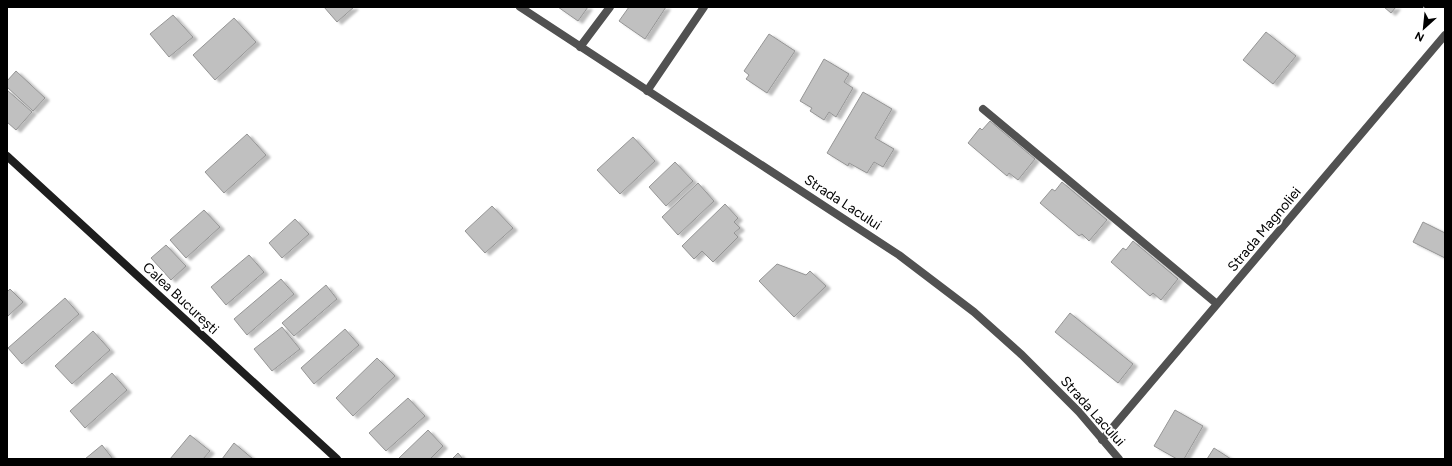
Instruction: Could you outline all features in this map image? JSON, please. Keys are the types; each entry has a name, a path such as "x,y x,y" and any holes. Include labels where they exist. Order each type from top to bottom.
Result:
{"main road":[{"name":"Calea București","path":"7,156 337,459"}],"street":[{"name":"Strada Lacului","path":"520,7 877,240 974,312 1040,373 1079,412 1119,459"},
{"path":"580,47 610,7"},
{"path":"647,91 704,7"},
{"name":"Strada Magnoliei","path":"1102,440 1445,35"},
{"path":"983,109 1217,304"}],"building":[{"path":"324,7 354,7 337,22"},
{"path":"558,7 588,7 578,21"},
{"path":"629,7 666,7 645,39 619,21"},
{"path":"1384,7 1396,7 1391,13"},
{"path":"173,15 193,37 169,57 150,34"},
{"path":"234,18 256,42 215,80 193,55"},
{"path":"1266,32 1296,56 1273,84 1243,60"},
{"path":"769,34 795,51 767,93 746,79 749,75 744,71"},
{"path":"824,59 849,74 844,82 853,88 836,117 829,112 824,120 810,111 812,108 800,101"},
{"path":"16,71 45,98 33,111 7,87 7,81"},
{"path":"7,90 32,112 16,130 7,122"},
{"path":"863,92 892,109 875,138 894,149 883,167 874,162 867,173 849,163 848,166 827,153"},
{"path":"990,121 1035,159 1018,180 1009,173 1007,176 968,143 980,128 982,130"},
{"path":"247,134 266,155 224,193 205,172"},
{"path":"633,137 655,161 620,194 597,170"},
{"path":"675,162 693,181 666,206 649,187"},
{"path":"1062,182 1107,220 1089,241 1082,234 1079,236 1040,203 1052,189 1055,191"},
{"path":"698,183 714,201 678,235 662,217"},
{"path":"725,204 738,218 734,222 740,228 734,233 738,237 713,262 702,251 694,259 682,246"},
{"path":"492,206 513,228 485,253 465,231"},
{"path":"204,210 220,227 186,258 170,240"},
{"path":"295,219 309,234 282,258 269,243"},
{"path":"1423,222 1445,233 1445,258 1413,242"},
{"path":"1133,241 1178,279 1161,300 1153,293 1150,296 1111,262 1123,248 1126,250"},
{"path":"166,245 186,266 171,280 151,258"},
{"path":"249,255 264,272 226,305 211,287"},
{"path":"777,264 806,275 810,271 826,286 794,317 759,281"},
{"path":"281,279 294,294 247,335 234,319"},
{"path":"326,285 337,299 294,336 282,323"},
{"path":"10,289 23,302 7,317 7,292"},
{"path":"65,298 79,314 22,364 8,348"},
{"path":"1070,313 1133,364 1118,383 1055,332"},
{"path":"282,327 300,349 272,371 254,349"},
{"path":"345,329 359,345 314,384 301,368"},
{"path":"93,331 110,350 72,384 55,366"},
{"path":"377,358 395,376 353,416 336,398"},
{"path":"112,373 127,390 85,428 70,411"},
{"path":"408,398 425,416 386,451 369,433"},
{"path":"1175,410 1203,426 1184,459 1177,459 1154,446"},
{"path":"428,430 443,446 430,459 398,459"},
{"path":"190,435 210,451 203,459 170,459"},
{"path":"234,443 253,459 222,459"},
{"path":"102,445 113,459 85,459"},
{"path":"1214,448 1231,459 1207,459"},
{"path":"458,453 463,459 452,459"}]}
